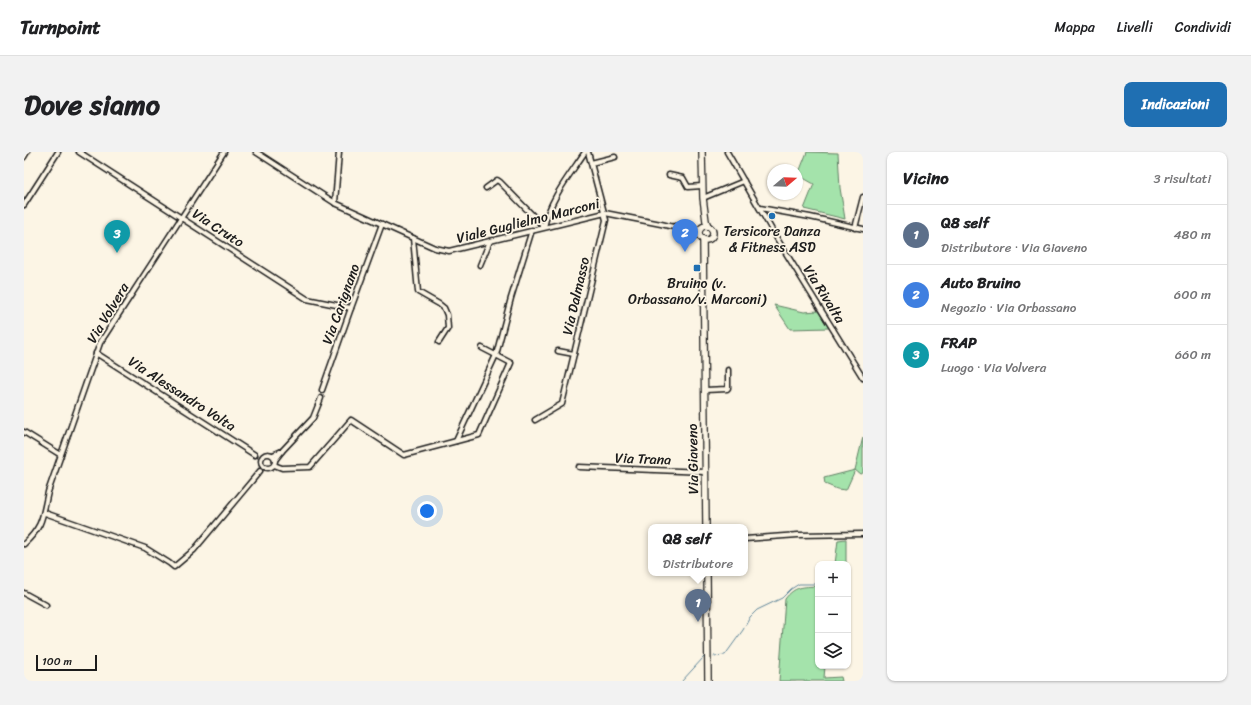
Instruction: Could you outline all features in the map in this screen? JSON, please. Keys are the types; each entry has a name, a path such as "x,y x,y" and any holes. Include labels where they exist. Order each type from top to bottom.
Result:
{"main road":[{"path":"702,152 703,198 706,221 712,233 711,237 702,234"},
{"path":"702,234 703,198"},
{"path":"702,234 708,226"},
{"name":"Via Giaveno","path":"702,234 704,260 706,524"},
{"path":"707,576 708,681"}],"street":[{"path":"24,157 28,152"},
{"path":"24,205 58,152"},
{"name":"Via Cruto","path":"79,152 307,299 350,308"},
{"name":"Via Volvera","path":"24,544 38,527 44,513 48,492 60,455 96,353 110,328 224,152"},
{"name":"Viale Guglielmo Marconi","path":"256,152 335,203 435,248 449,251 605,212 702,234"},
{"path":"335,203 339,152"},
{"path":"544,227 546,216 557,194 585,152"},
{"name":"Via Dalmasso","path":"535,420 562,404 606,220 588,152"},
{"name":"Via Rivalta","path":"728,152 776,237 863,378"},
{"path":"591,164 615,157"},
{"path":"669,175 683,178 688,186 702,186"},
{"path":"486,188 497,180 500,182 544,227"},
{"path":"703,198 744,181"},
{"path":"855,228 863,196"},
{"path":"760,208 863,229"},
{"name":"Via Carignano","path":"322,390 350,308 382,224"},
{"path":"456,441 496,355 511,298 532,230"},
{"path":"413,238 418,292 439,304 444,308 447,315 448,328 439,342"},
{"path":"480,265 490,241"},
{"path":"273,455 275,462 282,468 310,467 350,420 404,455 454,443 456,441 479,435 511,363 482,348"},
{"path":"558,351 574,354"},
{"name":"Via Alessandro Volta","path":"96,353 255,455 261,462"},
{"path":"705,390 727,389 728,370"},
{"path":"44,513 145,548 174,567 194,550 260,471 271,467 282,451 313,418 321,398"},
{"path":"24,432 60,455"},
{"path":"255,455 268,453 273,455 282,451"},
{"path":"260,471 264,454"},
{"path":"261,462 266,468"},
{"name":"Via Trana","path":"579,467 705,472"},
{"path":"748,540 798,535 863,534"},
{"path":"24,593 46,605"}],"green space":[{"path":"807,152 838,153 840,188 845,219 804,209 814,184 803,178 802,164"},
{"path":"774,305 804,312 818,311 829,328 790,329"},
{"path":"863,437 863,473 860,474 855,470"},
{"path":"855,470 846,490 837,489 825,484 824,478"},
{"path":"846,539 846,561 835,561 838,540"},
{"path":"815,586 815,669 825,669 824,678 841,677 842,681 779,681 785,599 796,589"}],"waterway":[{"path":"714,656 725,655 743,630 750,617 757,610 782,598 791,589 799,584 815,584"},
{"path":"682,681 704,657"}],"place":[{"name":"Tersicore Danza & Fitness ASD","path":"772,216"},
{"name":"Auto Bruino","path":"685,252"},
{"name":"FRAP","path":"117,253"},
{"name":"Bruino (v. Orbassano/v. Marconi)","path":"697,268"},
{"name":"Q8 self","path":"698,622"}]}
